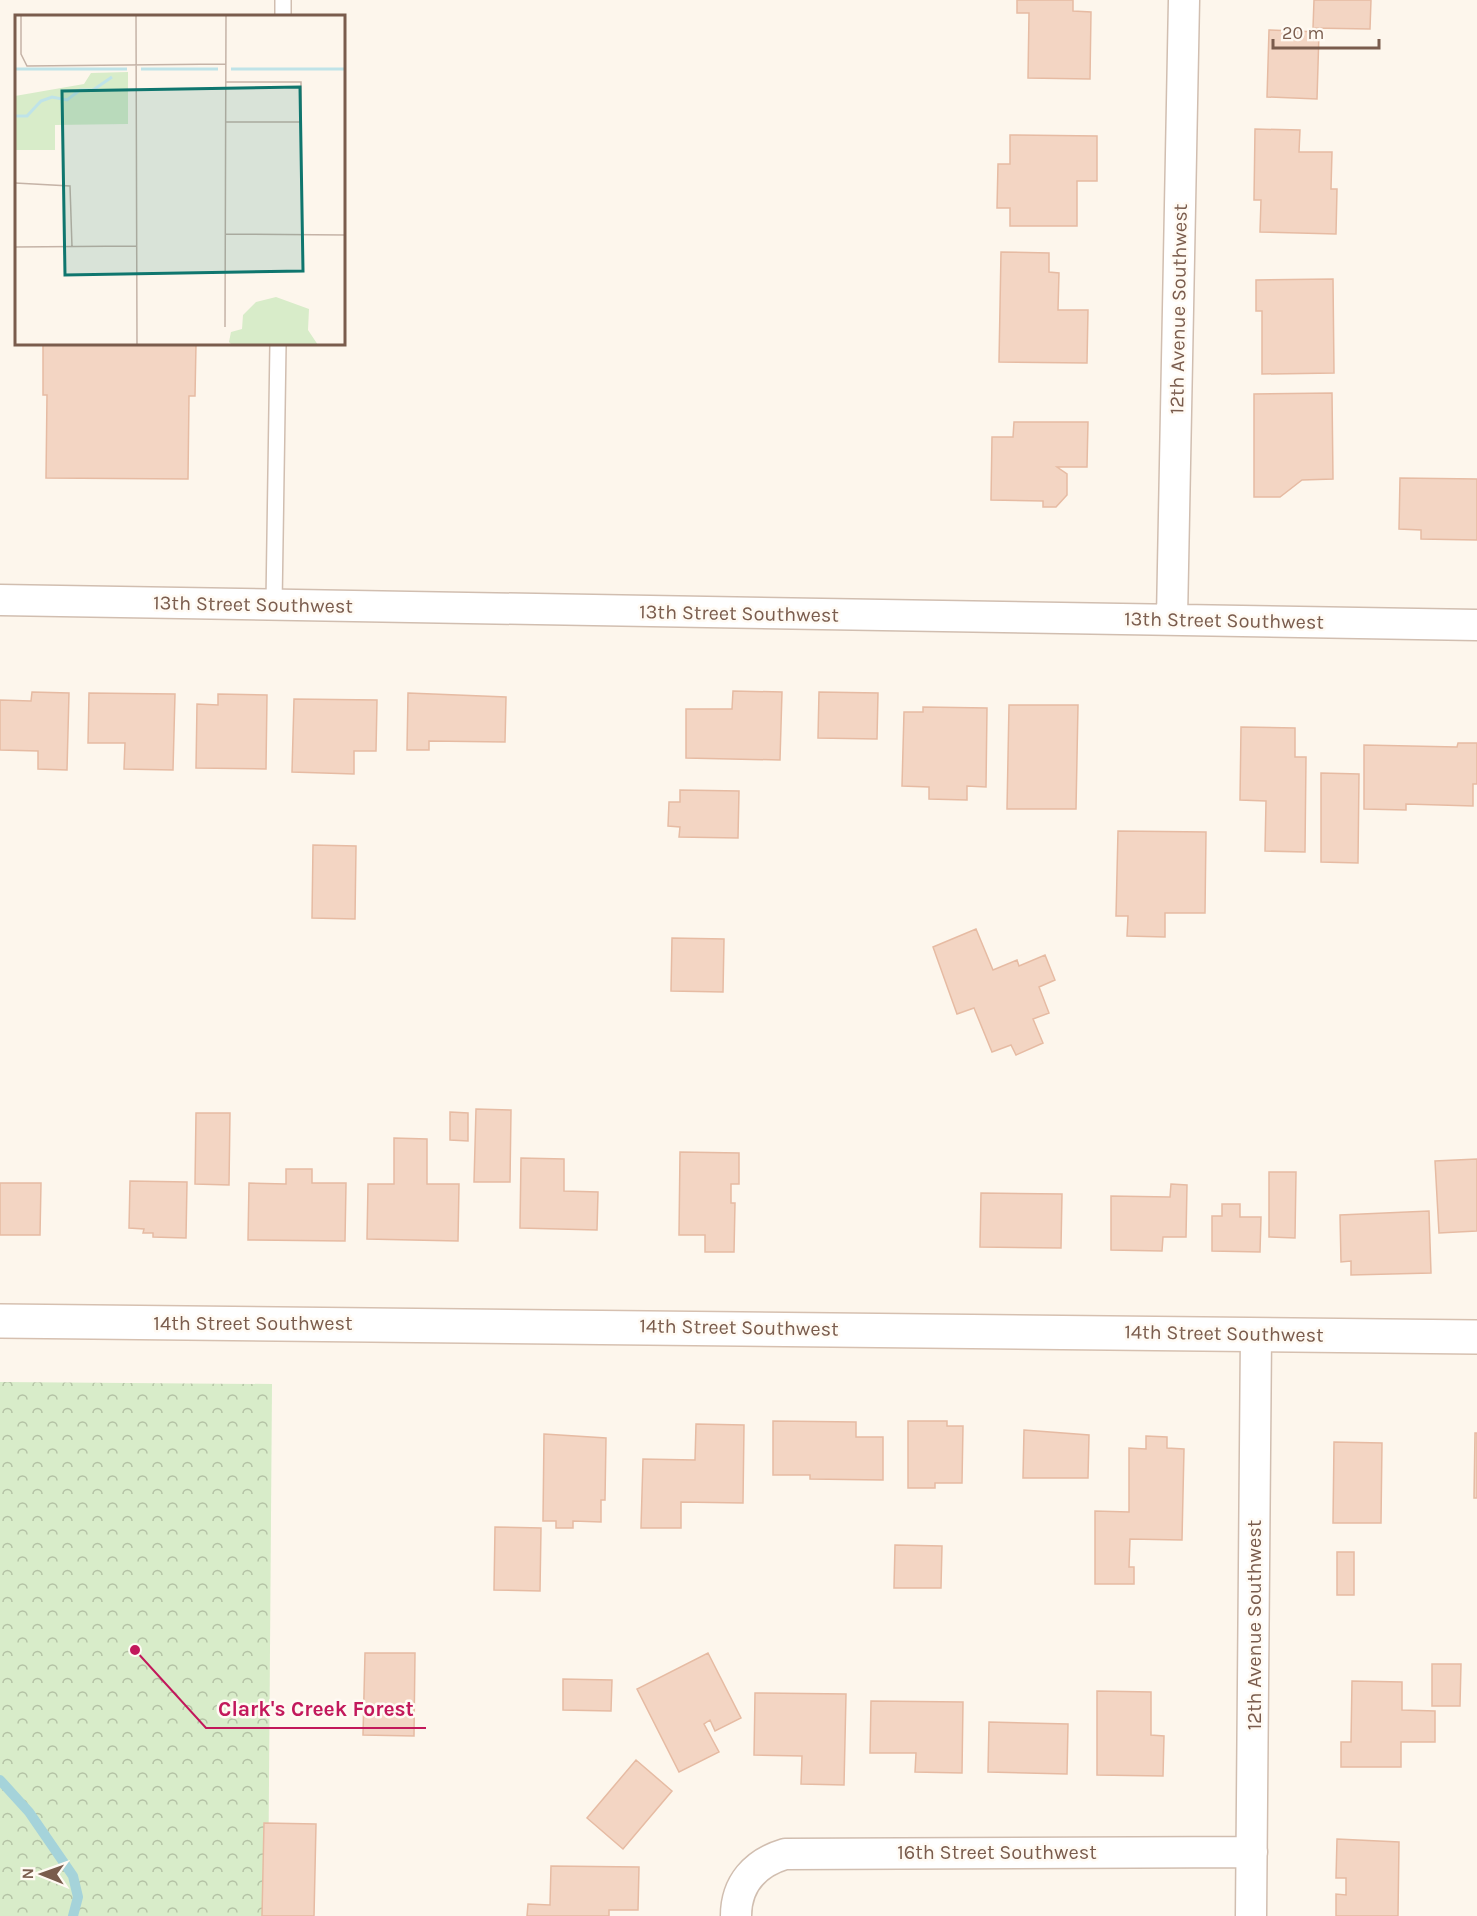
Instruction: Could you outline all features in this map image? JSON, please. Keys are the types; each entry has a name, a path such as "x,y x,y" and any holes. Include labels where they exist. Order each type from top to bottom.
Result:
{"street":[{"name":"12th Avenue Southwest","path":"1172,618 1184,0"},
{"name":"13th Street Southwest","path":"0,600 1060,620 1172,618 1477,625"},
{"name":"14th Street Southwest","path":"0,1321 1477,1336"},
{"name":"12th Avenue Southwest","path":"1251,1916 1256,1334"},
{"name":"16th Street Southwest","path":"736,1916 738,1898 749,1875 761,1863 773,1858 805,1853 1252,1852"}],"lane":[{"path":"274,604 278,345"}],"green space":[{"path":"0,1382 272,1384 268,1916 0,1916"}],"building":[{"path":"1017,0 1073,0 1073,11 1091,12 1090,79 1028,78 1029,13 1017,13"},
{"path":"1314,0 1371,0 1370,29 1313,28"},
{"path":"1269,30 1319,32 1317,99 1267,97"},
{"path":"1255,129 1300,130 1299,152 1332,152 1331,189 1337,189 1336,234 1260,232 1261,200 1254,200"},
{"path":"1010,135 1097,136 1097,181 1077,181 1077,226 1010,226 1010,208 997,208 998,164 1010,164"},
{"path":"1001,252 1049,253 1049,272 1059,273 1058,310 1088,310 1087,363 999,362"},
{"path":"1333,279 1334,373 1262,374 1262,311 1256,311 1256,280"},
{"path":"43,345 196,345 195,396 189,396 188,479 46,478 47,395 43,395"},
{"path":"1332,393 1333,479 1302,480 1280,497 1254,497 1254,394"},
{"path":"1014,422 1088,422 1087,467 1057,467 1067,474 1067,495 1056,507 1043,507 1043,501 991,500 992,437 1013,437"},
{"path":"1400,478 1477,479 1477,540 1421,539 1421,530 1399,529"},
{"path":"733,691 782,692 780,760 686,758 686,709 732,709"},
{"path":"32,692 69,693 67,770 38,769 38,751 0,750 0,700 31,701"},
{"path":"819,692 878,693 877,739 818,738"},
{"path":"89,693 175,694 173,770 124,769 125,743 88,743"},
{"path":"408,693 506,697 505,742 429,741 429,750 407,750"},
{"path":"218,694 267,695 266,769 196,768 197,704 218,705"},
{"path":"294,699 377,700 376,751 354,751 354,774 292,772"},
{"path":"1009,705 1078,705 1076,809 1007,809"},
{"path":"923,707 987,708 986,787 967,786 967,800 929,799 929,787 902,786 904,712 923,712"},
{"path":"1241,727 1295,728 1295,757 1306,757 1305,852 1265,851 1266,801 1240,800"},
{"path":"1458,743 1477,743 1477,784 1473,784 1473,806 1406,804 1406,810 1364,809 1364,745 1457,747"},
{"path":"1321,773 1359,774 1358,863 1321,862"},
{"path":"680,790 739,791 738,838 679,837 680,827 668,826 669,802 680,802"},
{"path":"1118,831 1206,832 1205,913 1165,913 1165,937 1127,936 1128,916 1116,916"},
{"path":"313,845 356,846 355,919 312,918"},
{"path":"976,929 993,970 1017,960 1019,966 1045,955 1055,980 1039,987 1049,1013 1033,1019 1043,1043 1016,1055 1011,1045 992,1052 974,1008 957,1014 933,947"},
{"path":"672,938 724,939 723,992 671,991"},
{"path":"476,1109 511,1110 510,1182 474,1182"},
{"path":"450,1112 468,1113 468,1141 450,1140"},
{"path":"196,1113 230,1113 229,1185 195,1184"},
{"path":"394,1138 427,1139 427,1184 459,1184 458,1241 367,1239 368,1184 394,1184"},
{"path":"680,1152 739,1153 739,1184 731,1184 731,1203 735,1203 734,1252 705,1252 705,1235 679,1235"},
{"path":"521,1158 564,1159 564,1191 598,1192 597,1230 520,1228"},
{"path":"1477,1159 1477,1231 1439,1233 1435,1161"},
{"path":"286,1169 312,1169 312,1183 346,1183 345,1241 248,1240 249,1183 286,1184"},
{"path":"1269,1172 1296,1172 1295,1238 1269,1237"},
{"path":"130,1181 187,1182 186,1238 153,1237 153,1233 143,1233 144,1229 129,1228"},
{"path":"0,1183 41,1183 40,1235 0,1235"},
{"path":"1171,1184 1187,1185 1186,1237 1163,1237 1162,1251 1111,1250 1111,1196 1170,1197"},
{"path":"981,1193 1062,1194 1061,1248 980,1247"},
{"path":"1222,1204 1240,1204 1240,1217 1261,1217 1260,1252 1212,1251 1212,1216 1222,1216"},
{"path":"1429,1211 1431,1273 1351,1275 1351,1261 1341,1262 1340,1215"},
{"path":"773,1421 856,1422 856,1437 883,1437 883,1480 810,1479 810,1475 773,1475"},
{"path":"908,1421 947,1421 947,1426 963,1426 962,1483 935,1483 935,1488 908,1488"},
{"path":"696,1424 744,1425 743,1503 681,1502 681,1528 641,1528 643,1459 695,1460"},
{"path":"1024,1430 1089,1435 1088,1478 1023,1478"},
{"path":"1475,1433 1477,1433 1477,1498 1474,1498"},
{"path":"544,1434 606,1438 605,1500 601,1500 601,1522 573,1521 573,1528 556,1528 556,1521 543,1521"},
{"path":"1146,1436 1167,1437 1167,1448 1184,1449 1182,1540 1130,1539 1129,1567 1134,1567 1134,1584 1095,1584 1095,1511 1129,1512 1129,1448 1146,1449"},
{"path":"1334,1442 1382,1443 1381,1523 1333,1523"},
{"path":"495,1527 541,1528 540,1591 494,1590"},
{"path":"895,1545 942,1546 941,1588 894,1588"},
{"path":"1337,1552 1354,1552 1354,1595 1337,1595"},
{"path":"365,1653 415,1653 414,1736 363,1735"},
{"path":"708,1653 741,1718 715,1731 710,1720 704,1724 719,1752 679,1772 637,1689"},
{"path":"1432,1664 1461,1664 1460,1706 1432,1706"},
{"path":"563,1679 612,1680 611,1711 563,1710"},
{"path":"1352,1681 1402,1682 1402,1710 1435,1711 1435,1742 1401,1742 1401,1767 1341,1767 1341,1742 1351,1742"},
{"path":"1097,1691 1151,1692 1151,1735 1164,1736 1163,1776 1097,1775"},
{"path":"755,1693 846,1694 844,1785 801,1784 802,1756 754,1755"},
{"path":"871,1701 963,1702 962,1773 915,1772 916,1753 870,1753"},
{"path":"989,1722 1068,1724 1067,1774 988,1772"},
{"path":"636,1760 672,1791 623,1849 587,1818"},
{"path":"264,1823 316,1824 314,1916 262,1916"},
{"path":"1337,1839 1399,1842 1398,1916 1336,1916 1336,1894 1346,1895 1346,1878 1336,1878"},
{"path":"551,1866 639,1867 638,1910 609,1910 609,1916 527,1916 528,1904 550,1905"}],"waterway":[{"path":"0,1780 29,1812 73,1876 78,1897 73,1916"}],"place":[{"name":"Clark's Creek Forest","path":"135,1650"}]}
